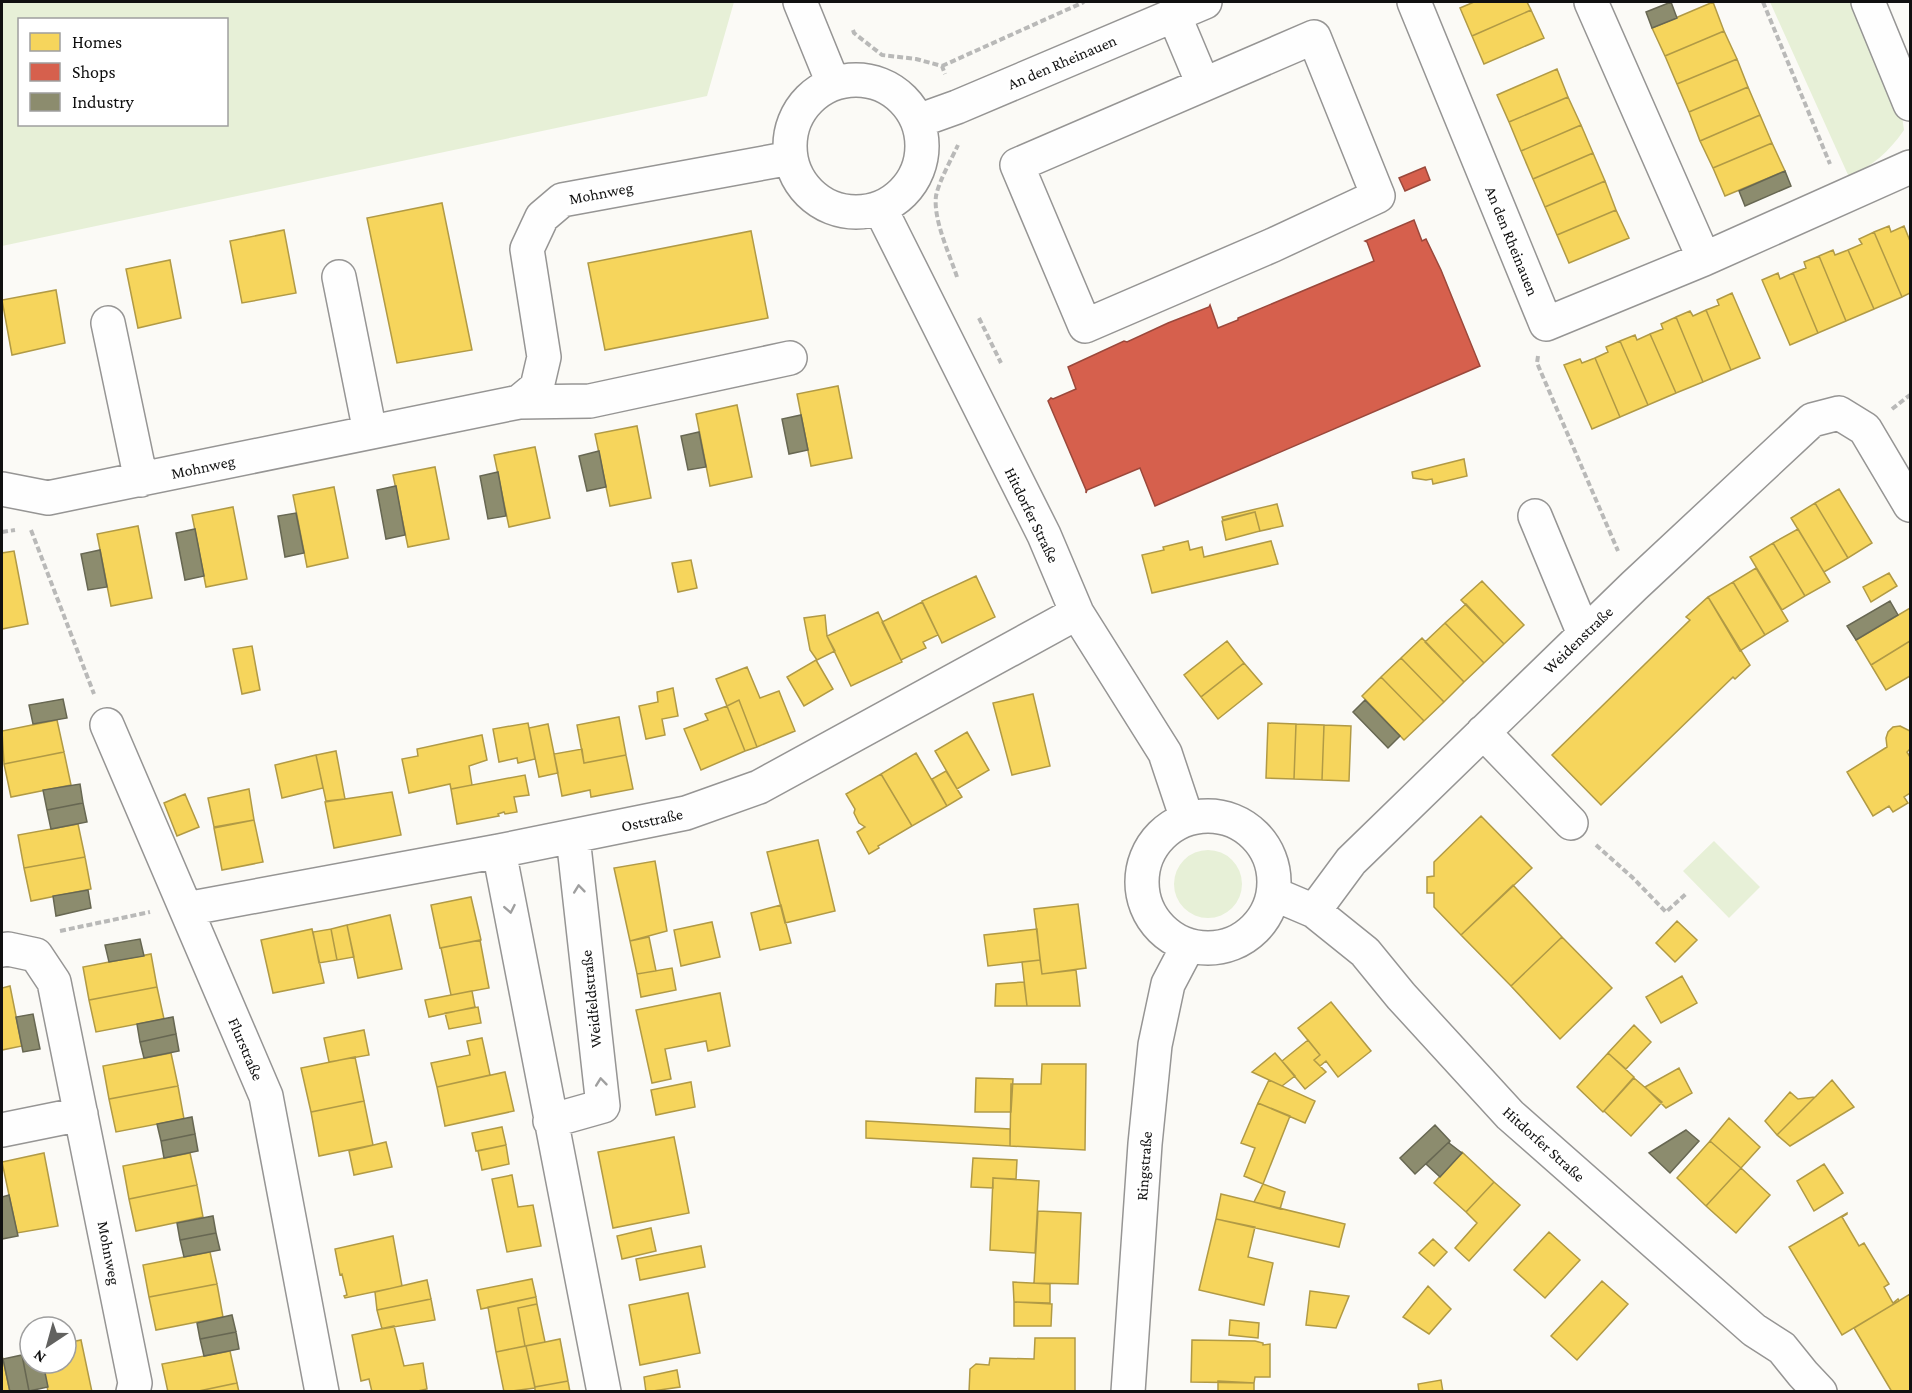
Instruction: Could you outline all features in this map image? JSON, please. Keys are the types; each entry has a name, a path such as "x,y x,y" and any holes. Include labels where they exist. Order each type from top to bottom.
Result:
{"street":[{"path":"800,2 832,83"},
{"name":"An den Rheinauen","path":"918,121 957,107 1205,2"},
{"name":"An den Rheinauen","path":"1414,2 1546,324"},
{"path":"1591,2 1704,259"},
{"path":"1868,2 1911,104"},
{"path":"1174,15 1203,84"},
{"path":"1314,37 1378,196 1273,245 1085,326 1017,165 1203,84 1314,37"},
{"path":"853,80 873,82 892,90 907,104 918,121 922,142 920,162 912,182 898,197 880,208 857,212 834,208 814,198 799,180 790,158 790,135 798,113 813,95 832,83 853,80"},
{"name":"Mohnweg","path":"519,402 537,387 543,357 527,249 542,217 562,200 790,158"},
{"path":"1546,324 1704,259 1911,167"},
{"name":"Hitdorfer Straße","path":"880,208 1044,535 1077,613 1165,753 1187,819"},
{"path":"339,277 370,432"},
{"path":"108,322 141,480"},
{"name":"Mohnweg","path":"9,492 48,498 519,402 590,401 790,358"},
{"name":"Weidenstraße","path":"1314,911 1351,861 1634,586 1812,420 1839,413 1865,429 1911,505"},
{"path":"1535,516 1584,634"},
{"name":"Oststraße","path":"186,909 573,837 686,813 759,788 1077,613"},
{"name":"Flurstraße","path":"106,725 266,1096 322,1392"},
{"path":"1484,732 1571,823"},
{"path":"1210,815 1233,819 1252,832 1267,850 1274,871 1274,894 1264,920 1243,940 1216,949 1188,946 1164,932 1147,910 1141,882 1147,855 1163,832 1187,819 1210,815"},
{"name":"Weidfeldstraße","path":"550,1121 603,1106 573,837"},
{"path":"499,851 604,1392"},
{"name":"Hitdorfer Straße","path":"1274,894 1314,911 1365,952 1401,996 1510,1115 1754,1330 1782,1348 1820,1392"},
{"name":"Ringstraße","path":"1128,1392 1145,1144 1155,1045 1168,984 1188,946"},
{"path":"2,950 8,949 36,955"},
{"name":"Mohnweg","path":"36,955 54,982 135,1383 133,1392"},
{"path":"2,1130 81,1114"}],"path":[{"path":"854,33 882,55 916,59 942,66 1084,2"},
{"path":"1763,2 1844,198"},
{"path":"942,66 957,107 961,138 936,195 936,211 958,279"},
{"path":"978,317 1003,368"},
{"path":"1546,324 1537,363 1634,586"},
{"path":"9,492 106,725"},
{"path":"1571,823 1632,877 1666,912 1687,893"},
{"path":"36,955 48,933 173,907 186,909"}],"green space":[{"path":"2,2 734,2 707,96 2,246"},
{"path":"1770,2 1855,2 1901,109 1904,130 1879,158 1849,177"},
{"path":"1714,841 1760,887 1729,918 1683,871"},
{"path":"1208,850 1221,853 1232,860 1239,871 1242,884 1239,897 1232,908 1221,915 1208,918 1195,915 1184,908 1177,897 1174,884 1177,871 1184,860 1195,853"}],"building: Homes":[{"path":"1474,2 1527,2 1531,10 1472,36 1460,8"},
{"path":"1713,2 1724,31 1665,56 1652,28"},
{"path":"1531,10 1544,38 1484,64 1472,36"},
{"path":"1724,31 1737,59 1677,84 1665,56"},
{"path":"1737,59 1748,87 1689,112 1677,84"},
{"path":"1557,69 1568,97 1509,122 1497,95"},
{"path":"1748,87 1760,115 1700,141 1689,112"},
{"path":"1568,97 1581,125 1521,151 1509,122"},
{"path":"1760,115 1772,143 1713,168 1700,141"},
{"path":"1581,125 1593,153 1533,179 1521,151"},
{"path":"1772,143 1785,171 1725,196 1713,168"},
{"path":"1593,153 1605,181 1545,207 1533,179"},
{"path":"1605,181 1616,210 1557,235 1545,207"},
{"path":"442,203 472,350 397,363 367,218"},
{"path":"1616,210 1629,238 1569,263 1557,235"},
{"path":"1889,226 1891,232 1904,226 1910,241 1910,293 1902,297 1874,232"},
{"path":"284,230 296,293 242,303 230,241"},
{"path":"751,231 768,318 605,350 588,263"},
{"path":"1874,232 1902,297 1874,309 1848,250 1862,244 1859,239"},
{"path":"1833,250 1835,255 1848,250 1874,309 1846,321 1819,256"},
{"path":"1819,256 1846,321 1818,333 1793,273 1806,268 1804,262"},
{"path":"170,260 181,318 138,328 126,269"},
{"path":"1778,273 1780,279 1793,273 1818,333 1790,345 1762,280"},
{"path":"56,290 65,343 12,355 2,300"},
{"path":"1732,293 1760,358 1731,370 1706,310 1719,305 1717,300"},
{"path":"1706,310 1731,370 1703,382 1676,317 1690,311 1693,316"},
{"path":"1676,317 1703,382 1676,393 1650,334 1663,329 1661,324"},
{"path":"1650,334 1676,393 1648,405 1620,341 1635,335 1637,340"},
{"path":"1620,341 1648,405 1620,417 1595,358 1608,352 1606,347"},
{"path":"1595,358 1620,417 1592,429 1564,365 1580,359 1582,363"},
{"path":"838,386 852,458 811,466 797,394"},
{"path":"737,405 752,477 710,486 696,414"},
{"path":"637,426 651,498 610,506 595,434"},
{"path":"535,447 550,518 509,527 494,455"},
{"path":"1464,459 1467,476 1433,484 1432,479 1413,478 1412,472"},
{"path":"435,467 449,539 408,547 393,475"},
{"path":"334,487 348,558 307,567 293,495"},
{"path":"1839,489 1872,543 1848,558 1815,503"},
{"path":"1815,503 1848,558 1824,572 1791,518"},
{"path":"1277,504 1283,526 1260,531 1255,512 1223,520 1222,517"},
{"path":"233,507 247,579 206,587 192,515"},
{"path":"1255,512 1260,531 1226,540 1222,521"},
{"path":"138,526 152,598 111,606 97,534"},
{"path":"1798,529 1830,582 1805,596 1773,543"},
{"path":"1188,541 1190,550 1202,547 1204,557 1271,541 1278,564 1152,593 1142,555"},
{"path":"1773,543 1805,596 1782,610 1750,557"},
{"path":"14,551 28,624 2,629 2,553"},
{"path":"691,560 697,588 678,592 672,563"},
{"path":"1756,568 1788,621 1765,635 1733,582"},
{"path":"1889,573 1897,586 1871,602 1863,587"},
{"path":"976,576 995,617 942,643 922,601"},
{"path":"1482,581 1524,625 1504,644 1461,600"},
{"path":"1733,582 1765,635 1740,651 1708,597"},
{"path":"1708,597 1750,665 1735,679 1733,677 1601,805 1552,755 1690,620 1686,617"},
{"path":"922,602 938,635 923,642 926,648 901,660 882,622"},
{"path":"1466,604 1504,644 1484,663 1445,623"},
{"path":"1910,608 1910,641 1871,665 1856,640"},
{"path":"878,612 902,662 851,686 827,636"},
{"path":"825,615 827,636 835,651 817,660 810,650 804,618"},
{"path":"1445,623 1484,663 1464,682 1425,642"},
{"path":"1422,638 1464,682 1444,702 1401,658"},
{"path":"1227,641 1244,663 1201,697 1184,675"},
{"path":"1910,641 1910,676 1886,690 1871,665"},
{"path":"252,646 260,690 242,694 233,649"},
{"path":"1401,658 1444,702 1424,721 1381,677"},
{"path":"816,660 833,689 804,706 787,677"},
{"path":"1244,663 1262,684 1218,719 1201,697"},
{"path":"747,667 760,698 779,691 795,731 757,747 739,700 727,706 716,679"},
{"path":"1381,677 1424,721 1404,740 1362,696"},
{"path":"673,688 678,716 662,719 665,735 646,739 639,706 658,702 657,692"},
{"path":"1033,694 1050,766 1012,775 993,703"},
{"path":"739,700 757,747 745,751 727,706"},
{"path":"727,706 745,751 701,770 684,729 708,720 705,714"},
{"path":"619,717 626,755 584,763 577,725"},
{"path":"57,720 64,752 4,764 2,731"},
{"path":"528,723 535,759 518,763 517,758 499,762 493,729"},
{"path":"1268,723 1296,724 1294,779 1266,778"},
{"path":"548,724 558,773 539,777 529,728"},
{"path":"1296,724 1324,725 1322,780 1294,779"},
{"path":"1324,725 1351,726 1349,781 1322,780"},
{"path":"1900,726 1910,731 1910,749 1907,752 1910,757 1910,793 1904,797 1908,803 1893,812 1889,806 1873,816 1847,772 1887,747 1888,732 1893,727"},
{"path":"967,732 989,770 957,789 935,751"},
{"path":"482,735 487,760 469,766 472,785 451,789 450,784 409,793 402,759 418,756 417,749"},
{"path":"582,749 584,763 626,755 633,789 591,797 590,790 562,796 554,754"},
{"path":"336,751 345,799 326,801 316,755"},
{"path":"64,752 71,785 11,797 4,764"},
{"path":"916,753 947,806 912,826 881,774"},
{"path":"316,755 323,788 282,798 275,765"},
{"path":"946,771 962,797 947,806 932,779"},
{"path":"881,774 912,826 869,854 857,832 865,827 859,823 854,813 855,809 846,794"},
{"path":"525,775 529,795 514,797 517,812 505,814 504,812 498,814 499,816 457,824 451,789"},
{"path":"249,789 254,820 214,827 208,798"},
{"path":"392,792 401,835 334,848 325,802"},
{"path":"185,794 199,827 177,836 164,803"},
{"path":"1481,816 1532,868 1461,935 1434,907 1434,893 1427,893 1427,877 1434,876 1434,862"},
{"path":"254,820 263,862 222,870 214,828"},
{"path":"78,824 85,857 24,868 18,835"},
{"path":"818,840 835,911 785,923 767,852"},
{"path":"85,857 91,889 31,901 24,868"},
{"path":"655,861 667,931 630,941 614,868"},
{"path":"1513,885 1562,937 1511,986 1461,935"},
{"path":"471,897 481,940 440,948 431,905"},
{"path":"1078,904 1086,968 1042,974 1034,909"},
{"path":"781,905 791,943 760,950 751,913"},
{"path":"390,915 402,969 358,978 347,925"},
{"path":"1677,921 1697,940 1675,962 1656,943"},
{"path":"712,922 720,957 681,966 674,930"},
{"path":"347,925 354,957 337,960 331,929"},
{"path":"312,929 324,983 273,993 261,940"},
{"path":"331,929 337,960 319,963 313,932"},
{"path":"1037,929 1040,960 988,966 984,935"},
{"path":"649,937 656,971 637,974 630,941"},
{"path":"1562,937 1612,988 1560,1039 1511,986"},
{"path":"480,940 489,988 451,995 441,948"},
{"path":"151,954 157,987 89,1000 83,967"},
{"path":"1040,960 1042,974 1076,970 1080,1006 1027,1006 1022,962"},
{"path":"672,968 676,990 641,997 637,974"},
{"path":"1682,976 1697,1003 1661,1023 1646,997"},
{"path":"1024,982 1027,1006 995,1006 996,984"},
{"path":"10,986 22,1046 2,1050 2,988"},
{"path":"157,987 164,1019 96,1032 89,1000"},
{"path":"472,991 475,1007 429,1017 425,1000"},
{"path":"720,993 730,1046 708,1051 706,1041 665,1049 671,1079 652,1083 636,1010"},
{"path":"1331,1002 1371,1051 1338,1077 1326,1061 1320,1066 1314,1060 1320,1055 1298,1028"},
{"path":"478,1007 481,1023 449,1029 445,1013"},
{"path":"1634,1025 1651,1042 1626,1069 1608,1053"},
{"path":"364,1030 369,1055 329,1062 324,1038"},
{"path":"482,1038 490,1075 437,1087 431,1063 470,1055 467,1041"},
{"path":"1308,1040 1320,1055 1314,1060 1326,1072 1305,1089 1282,1061"},
{"path":"171,1053 178,1086 109,1099 103,1066"},
{"path":"1275,1053 1295,1076 1282,1086 1252,1072"},
{"path":"1608,1053 1634,1077 1603,1112 1577,1087"},
{"path":"355,1057 364,1101 311,1112 301,1068"},
{"path":"1042,1064 1086,1064 1085,1150 1010,1146 1011,1084 1041,1084"},
{"path":"1679,1068 1692,1093 1666,1108 1645,1087"},
{"path":"505,1072 514,1111 445,1126 437,1087"},
{"path":"976,1078 1013,1079 1011,1112 975,1112"},
{"path":"1634,1078 1662,1102 1631,1136 1604,1111"},
{"path":"1269,1080 1315,1101 1305,1123 1258,1103"},
{"path":"1832,1080 1854,1107 1790,1146 1777,1135"},
{"path":"691,1082 695,1107 656,1115 651,1090"},
{"path":"178,1086 184,1119 116,1132 109,1099"},
{"path":"1790,1092 1798,1099 1815,1097 1777,1135 1765,1121"},
{"path":"364,1101 373,1145 319,1156 311,1112"},
{"path":"1258,1103 1290,1116 1263,1184 1244,1176 1255,1148 1241,1143"},
{"path":"1729,1118 1760,1147 1741,1168 1710,1141"},
{"path":"866,1121 1010,1129 1010,1146 866,1138"},
{"path":"502,1127 506,1145 476,1151 472,1133"},
{"path":"674,1137 689,1213 613,1228 598,1152"},
{"path":"1710,1141 1741,1168 1706,1206 1677,1178"},
{"path":"386,1142 392,1167 354,1175 349,1151"},
{"path":"506,1145 509,1164 482,1170 478,1151"},
{"path":"1462,1152 1494,1182 1466,1212 1434,1183"},
{"path":"44,1153 58,1226 17,1233 2,1162"},
{"path":"190,1153 197,1185 129,1199 123,1166"},
{"path":"973,1158 1017,1160 1016,1179 993,1178 993,1188 971,1187"},
{"path":"1824,1164 1843,1193 1814,1211 1797,1181"},
{"path":"1741,1168 1770,1195 1736,1233 1706,1206"},
{"path":"512,1175 518,1207 533,1205 541,1246 507,1252 492,1179"},
{"path":"993,1178 1039,1181 1035,1253 990,1250"},
{"path":"1494,1182 1520,1205 1469,1261 1455,1248 1477,1223 1466,1212"},
{"path":"1263,1184 1285,1192 1280,1209 1254,1202"},
{"path":"197,1185 203,1217 136,1231 129,1199"},
{"path":"1221,1194 1345,1224 1339,1247 1216,1219"},
{"path":"1038,1211 1081,1213 1078,1284 1034,1283"},
{"path":"1847,1213 1842,1217 1859,1246 1864,1243 1889,1284 1884,1287 1893,1303 1898,1299 1899,1301 1842,1335 1789,1247"},
{"path":"1216,1219 1255,1227 1248,1257 1273,1263 1264,1305 1199,1290"},
{"path":"651,1228 656,1251 622,1259 617,1236"},
{"path":"1549,1232 1580,1260 1545,1298 1514,1270"},
{"path":"393,1236 402,1286 345,1298 344,1296 347,1295 335,1249"},
{"path":"1433,1239 1447,1252 1434,1266 1419,1253"},
{"path":"701,1246 705,1267 640,1280 636,1259"},
{"path":"210,1252 217,1284 149,1297 143,1265"},
{"path":"532,1279 536,1297 481,1309 477,1290"},
{"path":"427,1280 431,1299 377,1310 375,1292"},
{"path":"1602,1281 1628,1304 1577,1360 1551,1336"},
{"path":"1013,1282 1050,1284 1050,1303 1014,1302"},
{"path":"217,1284 223,1317 156,1330 149,1297"},
{"path":"1428,1286 1451,1309 1429,1334 1403,1317"},
{"path":"1310,1291 1349,1296 1336,1328 1306,1325"},
{"path":"688,1293 700,1353 640,1365 629,1305"},
{"path":"1910,1294 1910,1392 1892,1392 1854,1328"},
{"path":"536,1297 537,1304 518,1308 525,1346 496,1352 488,1307"},
{"path":"431,1299 435,1320 382,1329 377,1310"},
{"path":"1014,1302 1052,1304 1051,1326 1014,1326"},
{"path":"537,1304 545,1342 525,1346 518,1308"},
{"path":"1230,1320 1259,1323 1258,1338 1229,1335"},
{"path":"394,1326 404,1366 423,1363 427,1389 413,1392 372,1392 369,1379 361,1381 352,1335"},
{"path":"1035,1338 1075,1338 1075,1392 969,1392 970,1369 976,1364 989,1365 990,1358 1034,1359"},
{"path":"560,1339 568,1381 535,1387 526,1346"},
{"path":"81,1340 92,1392 48,1392 45,1375 78,1375 78,1341"},
{"path":"1192,1340 1255,1341 1263,1345 1270,1344 1270,1377 1255,1377 1254,1383 1191,1382"},
{"path":"526,1346 535,1388 504,1392 496,1352"},
{"path":"230,1351 237,1383 194,1392 168,1392 162,1364"},
{"path":"2,1356 3,1359 10,1392 2,1392"},
{"path":"677,1370 680,1387 646,1392 644,1377"},
{"path":"1441,1380 1443,1392 1419,1392 1418,1384"},
{"path":"568,1381 570,1392 535,1392 535,1387"},
{"path":"1218,1381 1254,1383 1254,1392 1218,1392"},
{"path":"237,1383 239,1392 194,1392"}],"building: Shops":[{"path":"1425,167 1430,180 1405,191 1399,178"},
{"path":"1414,220 1422,241 1426,239 1441,270 1480,366 1155,506 1140,468 1087,490 1086,493 1048,401 1076,389 1068,367 1210,305 1218,328 1238,320 1238,318 1374,261 1365,241"}],"building: Industry":[{"path":"1671,2 1677,18 1652,28 1646,12"},
{"path":"1785,171 1791,186 1745,206 1739,191"},
{"path":"801,415 808,450 789,454 782,419"},
{"path":"699,432 706,467 688,470 681,436"},
{"path":"599,451 606,487 587,491 579,456"},
{"path":"498,472 506,516 488,519 480,476"},
{"path":"396,486 405,535 386,539 377,490"},
{"path":"296,513 304,553 285,557 278,516"},
{"path":"195,529 204,576 185,580 176,533"},
{"path":"100,550 107,587 88,590 81,554"},
{"path":"1890,601 1898,615 1856,640 1847,626"},
{"path":"63,699 67,718 33,724 29,705"},
{"path":"1365,700 1400,736 1388,748 1353,712"},
{"path":"80,784 83,803 47,810 43,790"},
{"path":"83,803 87,822 51,829 47,810"},
{"path":"88,890 91,908 56,916 53,896"},
{"path":"140,939 144,956 109,962 105,945"},
{"path":"33,1014 40,1049 23,1052 16,1017"},
{"path":"173,1017 176,1034 140,1042 137,1024"},
{"path":"176,1034 179,1051 144,1058 140,1042"},
{"path":"192,1117 195,1134 161,1141 157,1124"},
{"path":"1435,1125 1450,1141 1415,1174 1400,1158"},
{"path":"1686,1130 1699,1141 1670,1173 1649,1153"},
{"path":"195,1134 198,1151 164,1158 161,1141"},
{"path":"1450,1141 1449,1143 1462,1153 1440,1177 1426,1164"},
{"path":"9,1195 18,1236 2,1239 2,1197"},
{"path":"213,1216 216,1233 180,1240 177,1223"},
{"path":"216,1233 220,1250 184,1257 180,1240"},
{"path":"232,1315 236,1332 200,1339 197,1323"},
{"path":"236,1332 239,1349 204,1356 200,1339"},
{"path":"18,1356 18,1375 26,1375 29,1391 10,1392 3,1359"},
{"path":"26,1375 46,1375 48,1387 29,1391"}]}
